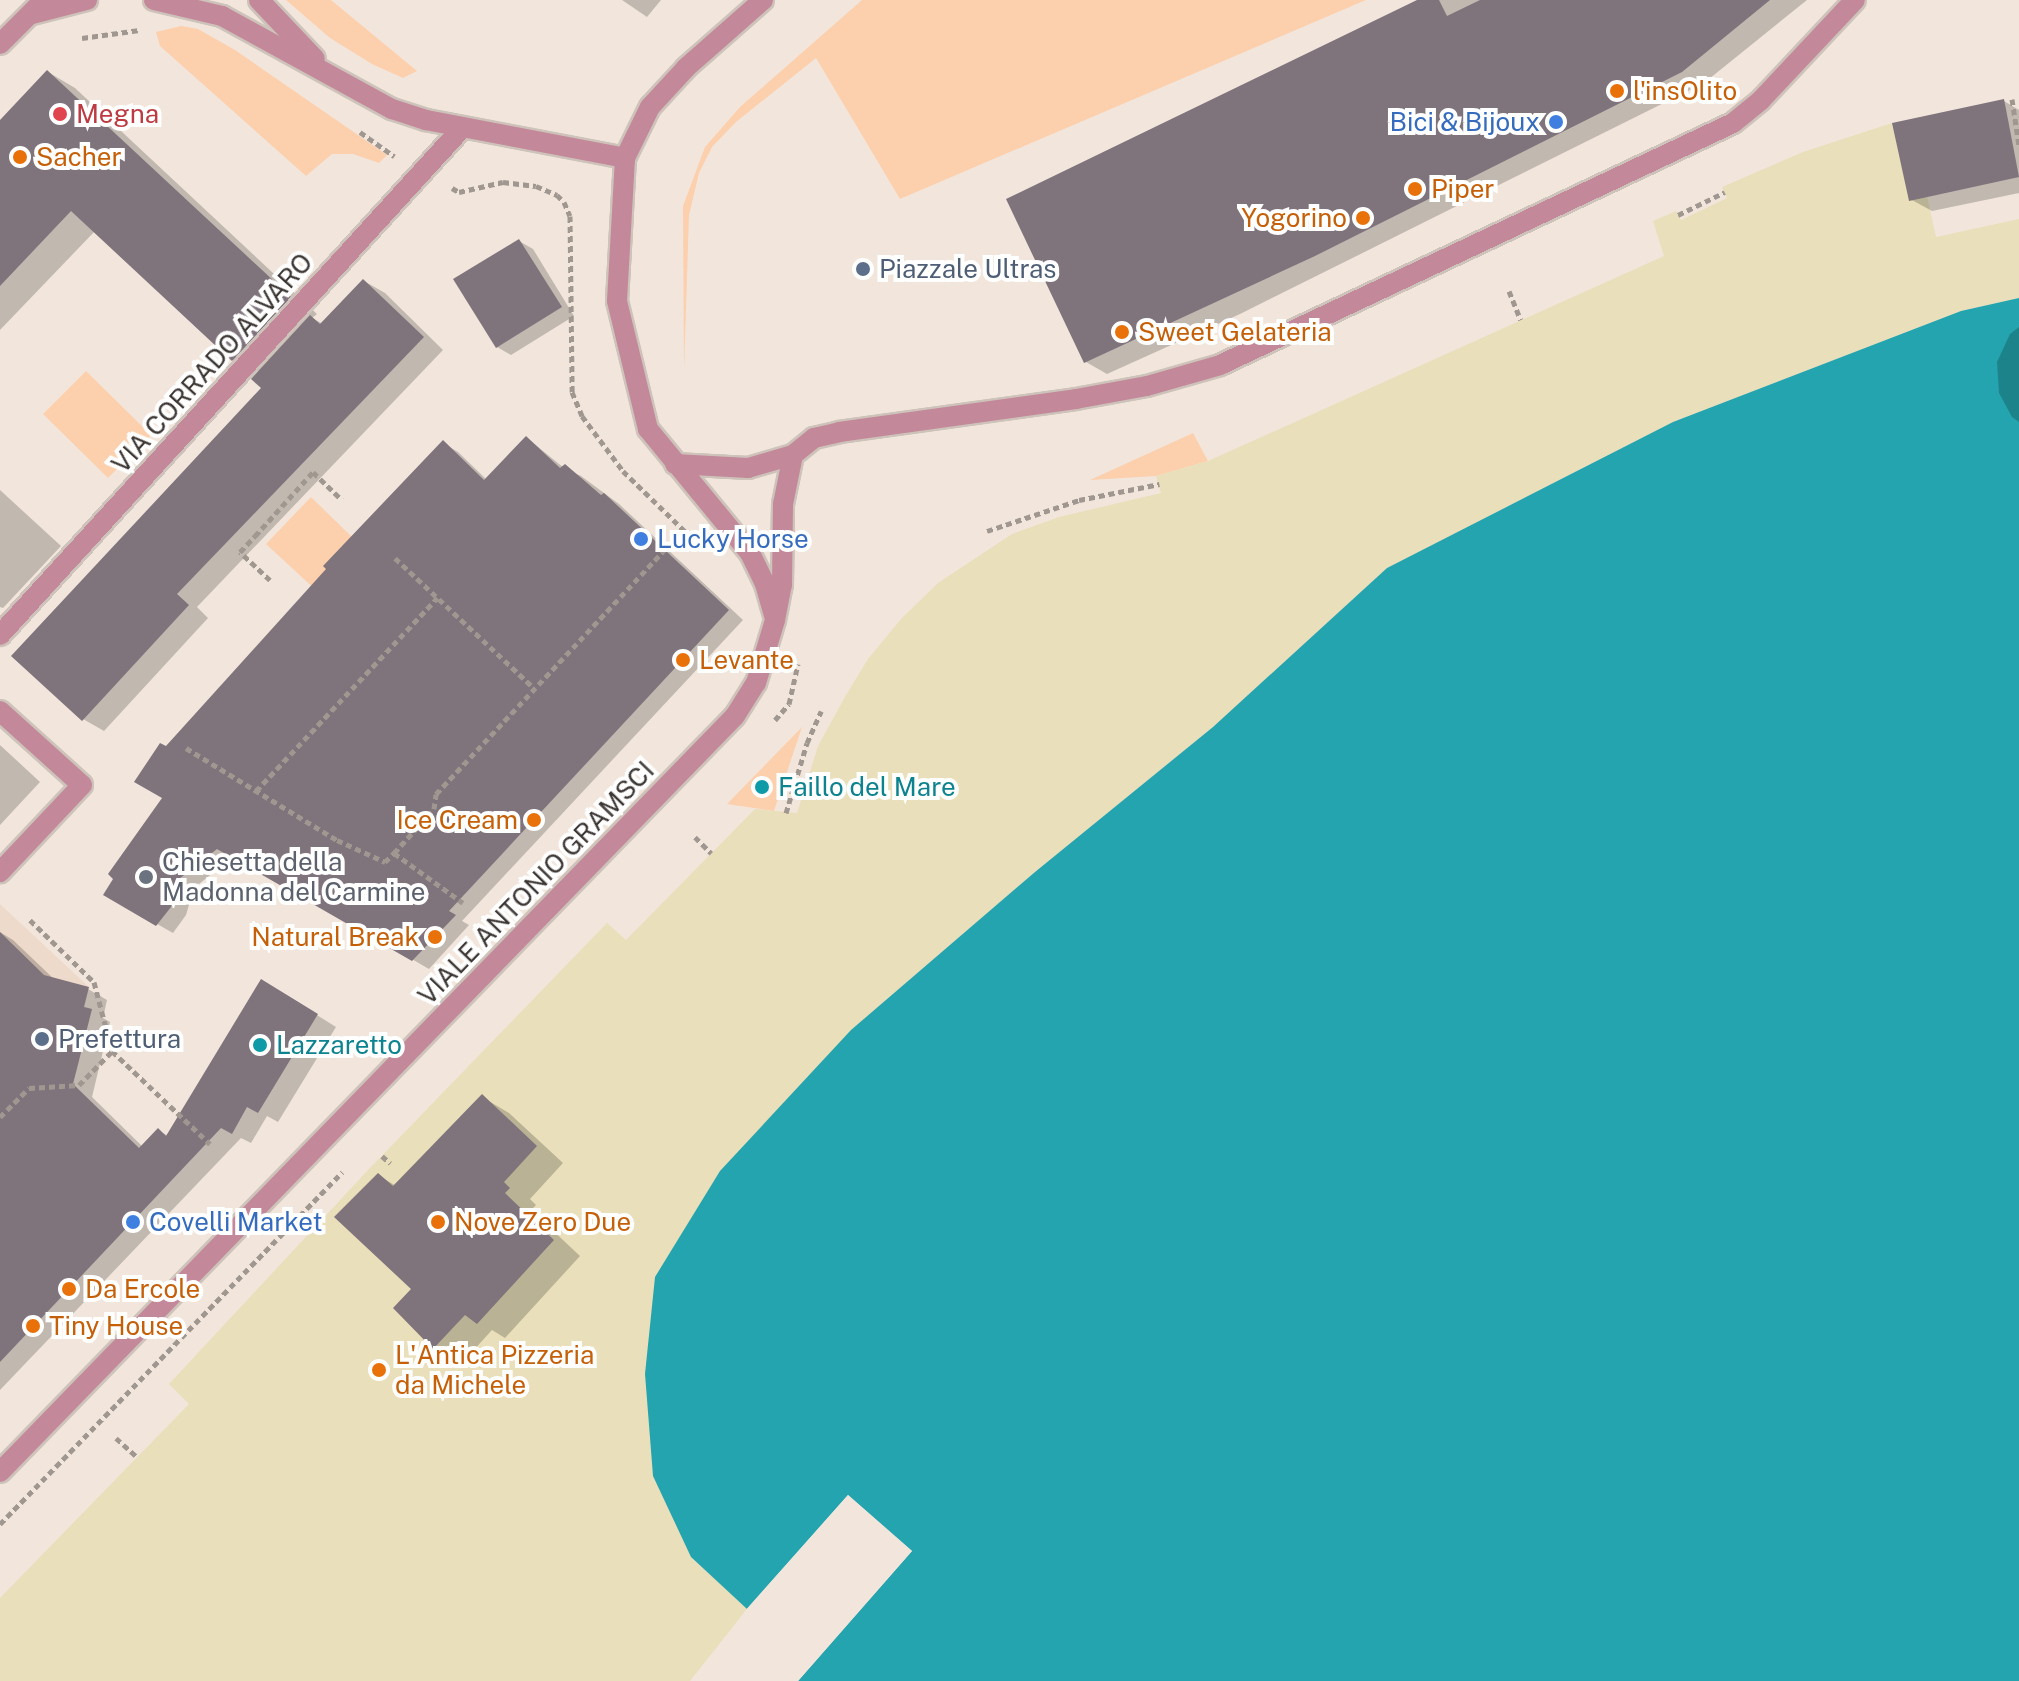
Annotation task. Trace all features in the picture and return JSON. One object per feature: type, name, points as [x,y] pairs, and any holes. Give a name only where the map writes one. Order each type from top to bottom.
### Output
[{"type":"street","points":[[0,44],[44,0]]},
{"type":"street","points":[[28,15],[87,0]]},
{"type":"street","points":[[154,0],[222,16],[392,109],[463,127],[625,158]]},
{"type":"street","points":[[259,0],[329,73]]},
{"type":"street","points":[[763,0],[686,68],[650,107],[625,158],[617,301],[648,429],[750,553],[765,584],[775,620]]},
{"type":"street","points":[[675,464],[748,468],[793,455],[814,438],[839,432],[1076,399],[1147,386],[1220,365],[1733,123],[1761,100],[1855,0]]},
{"type":"street","name":"VIA CORRADO ALVARO","points":[[0,635],[463,127]]},
{"type":"street","name":"VIALE ANTONIO GRAMSCI","points":[[0,1472],[735,716],[756,683],[775,620],[782,585],[783,504],[793,455]]},
{"type":"street","points":[[0,711],[82,785],[0,872]]},
{"type":"path","points":[[28,15],[56,41],[142,30]]},
{"type":"path","points":[[2012,99],[2019,146]]},
{"type":"path","points":[[352,127],[459,192],[503,182],[536,186],[557,195],[564,202],[570,216],[572,392],[582,416],[623,471],[697,543]]},
{"type":"path","points":[[1678,215],[1725,192]]},
{"type":"path","points":[[1509,291],[1521,320]]},
{"type":"path","points":[[270,580],[240,552],[247,544],[313,472],[342,500]]},
{"type":"path","points":[[987,531],[1079,500],[1159,484]]},
{"type":"path","points":[[186,748],[337,840],[385,862],[434,809],[436,794],[664,550]]},
{"type":"path","points":[[395,558],[534,688]]},
{"type":"path","points":[[256,791],[437,598]]},
{"type":"path","points":[[770,725],[789,704],[799,654],[792,637],[775,620]]},
{"type":"path","points":[[786,813],[807,743],[821,711]]},
{"type":"path","points":[[695,837],[711,853]]},
{"type":"path","points":[[394,853],[463,903]]},
{"type":"path","points":[[30,920],[94,982],[112,1051],[210,1144]]},
{"type":"path","points":[[0,1117],[29,1088],[79,1085],[123,1040]]},
{"type":"path","points":[[382,1156],[390,1163]]},
{"type":"path","points":[[0,1524],[344,1170]]},
{"type":"path","points":[[116,1438],[137,1457]]},
{"type":"shaded area","points":[[286,0],[331,0],[417,71],[403,78],[372,64],[330,38]]},
{"type":"shaded area","points":[[862,0],[1366,0],[900,199],[816,58],[736,122],[712,147],[699,173],[689,215],[684,371],[683,206],[705,147],[740,107]]},
{"type":"shaded area","points":[[181,26],[198,29],[235,50],[387,155],[379,163],[353,154],[332,154],[306,176],[160,46],[156,32]]},
{"type":"shaded area","points":[[86,371],[151,435],[108,478],[43,414]]},
{"type":"shaded area","points":[[1193,433],[1208,461],[1156,476],[1090,480]]},
{"type":"shaded area","points":[[311,497],[351,536],[348,589],[333,606],[266,544]]},
{"type":"shaded area","points":[[802,727],[774,811],[727,804]]},
{"type":"shaded area","name":"Prefettura","points":[[0,904],[89,987],[84,1007],[92,1009],[76,1073],[35,1069],[0,1105]]},
{"type":"sand","points":[[1892,123],[1909,200],[1927,196],[1936,237],[2019,219],[2019,298],[1961,311],[1673,422],[1387,568],[1213,727],[1035,872],[851,1030],[691,1557],[747,1609],[690,1681],[0,1681],[0,1598],[189,1404],[169,1384],[369,1169],[607,923],[626,940],[755,809],[797,813],[818,746],[868,659],[901,619],[938,583],[1012,534],[1059,517],[1161,493],[1156,476],[1208,461],[1664,256],[1653,221],[1676,211],[1681,220],[1727,198],[1722,187],[1803,152]]},
{"type":"water","points":[[2019,298],[2019,1681],[798,1681],[912,1551],[848,1495],[747,1609],[691,1557],[653,1476],[645,1374],[655,1277],[720,1171],[851,1030],[1035,872],[1213,727],[1387,568],[1673,422],[1961,311]]},
{"type":"pier","points":[[848,1495],[912,1551],[798,1681],[794,1681],[907,1551],[848,1500],[750,1611],[744,1612]]},
{"type":"building","points":[[1417,0],[1439,0],[1447,16],[1480,0],[1770,0],[1682,72],[1315,256],[1084,363],[1006,199]]},
{"type":"building","points":[[47,70],[291,297],[232,361],[71,211],[0,286],[0,120]]},
{"type":"building","points":[[2004,99],[2019,177],[1909,201],[1892,123]]},
{"type":"building","points":[[519,239],[562,307],[496,348],[453,279]]},
{"type":"building","points":[[363,279],[424,337],[177,594],[189,605],[82,721],[11,656],[261,388],[251,379],[310,315],[320,324]]},
{"type":"building","points":[[526,436],[560,468],[565,464],[601,495],[604,493],[729,610],[449,911],[456,915],[412,961],[217,849],[179,879],[171,907],[156,926],[103,895],[113,879],[108,874],[162,798],[134,782],[160,743],[166,746],[326,569],[323,566],[443,440],[484,480]]},
{"type":"building","points":[[0,932],[44,975],[89,987],[84,1007],[92,1009],[73,1084],[139,1148],[158,1128],[166,1136],[261,979],[318,1014],[258,1113],[247,1107],[232,1134],[221,1128],[0,1362]]},
{"type":"building","name":"Nove Zero Due","points":[[482,1094],[537,1146],[504,1182],[510,1188],[505,1193],[554,1240],[477,1324],[465,1315],[433,1349],[393,1308],[411,1289],[334,1217],[378,1173],[393,1186]]},
{"type":"place","name":"l'insOlito","points":[[1617,91]]},
{"type":"place","name":"Megna","points":[[60,114]]},
{"type":"place","name":"Bici & Bijoux","points":[[1556,122]]},
{"type":"place","name":"Sacher","points":[[20,157]]},
{"type":"place","name":"Piper","points":[[1415,189]]},
{"type":"place","name":"Yogorino","points":[[1363,218]]},
{"type":"place","name":"Piazzale Ultras","points":[[863,269]]},
{"type":"place","name":"Sweet Gelateria","points":[[1122,332]]},
{"type":"place","name":"Lucky Horse","points":[[641,539]]},
{"type":"place","name":"Levante","points":[[683,660]]},
{"type":"place","name":"Faillo del Mare","points":[[762,787]]},
{"type":"place","name":"Ice Cream","points":[[534,820]]},
{"type":"place","name":"Chiesetta della Madonna del Carmine","points":[[146,877]]},
{"type":"place","name":"Natural Break","points":[[435,937]]},
{"type":"place","name":"Prefettura","points":[[42,1039]]},
{"type":"place","name":"Lazzaretto","points":[[260,1045]]},
{"type":"place","name":"Covelli Market","points":[[133,1222]]},
{"type":"place","name":"Nove Zero Due","points":[[438,1222]]},
{"type":"place","name":"Da Ercole","points":[[69,1289]]},
{"type":"place","name":"Tiny House","points":[[33,1326]]},
{"type":"place","name":"L'Antica Pizzeria da Michele","points":[[379,1370]]}]
